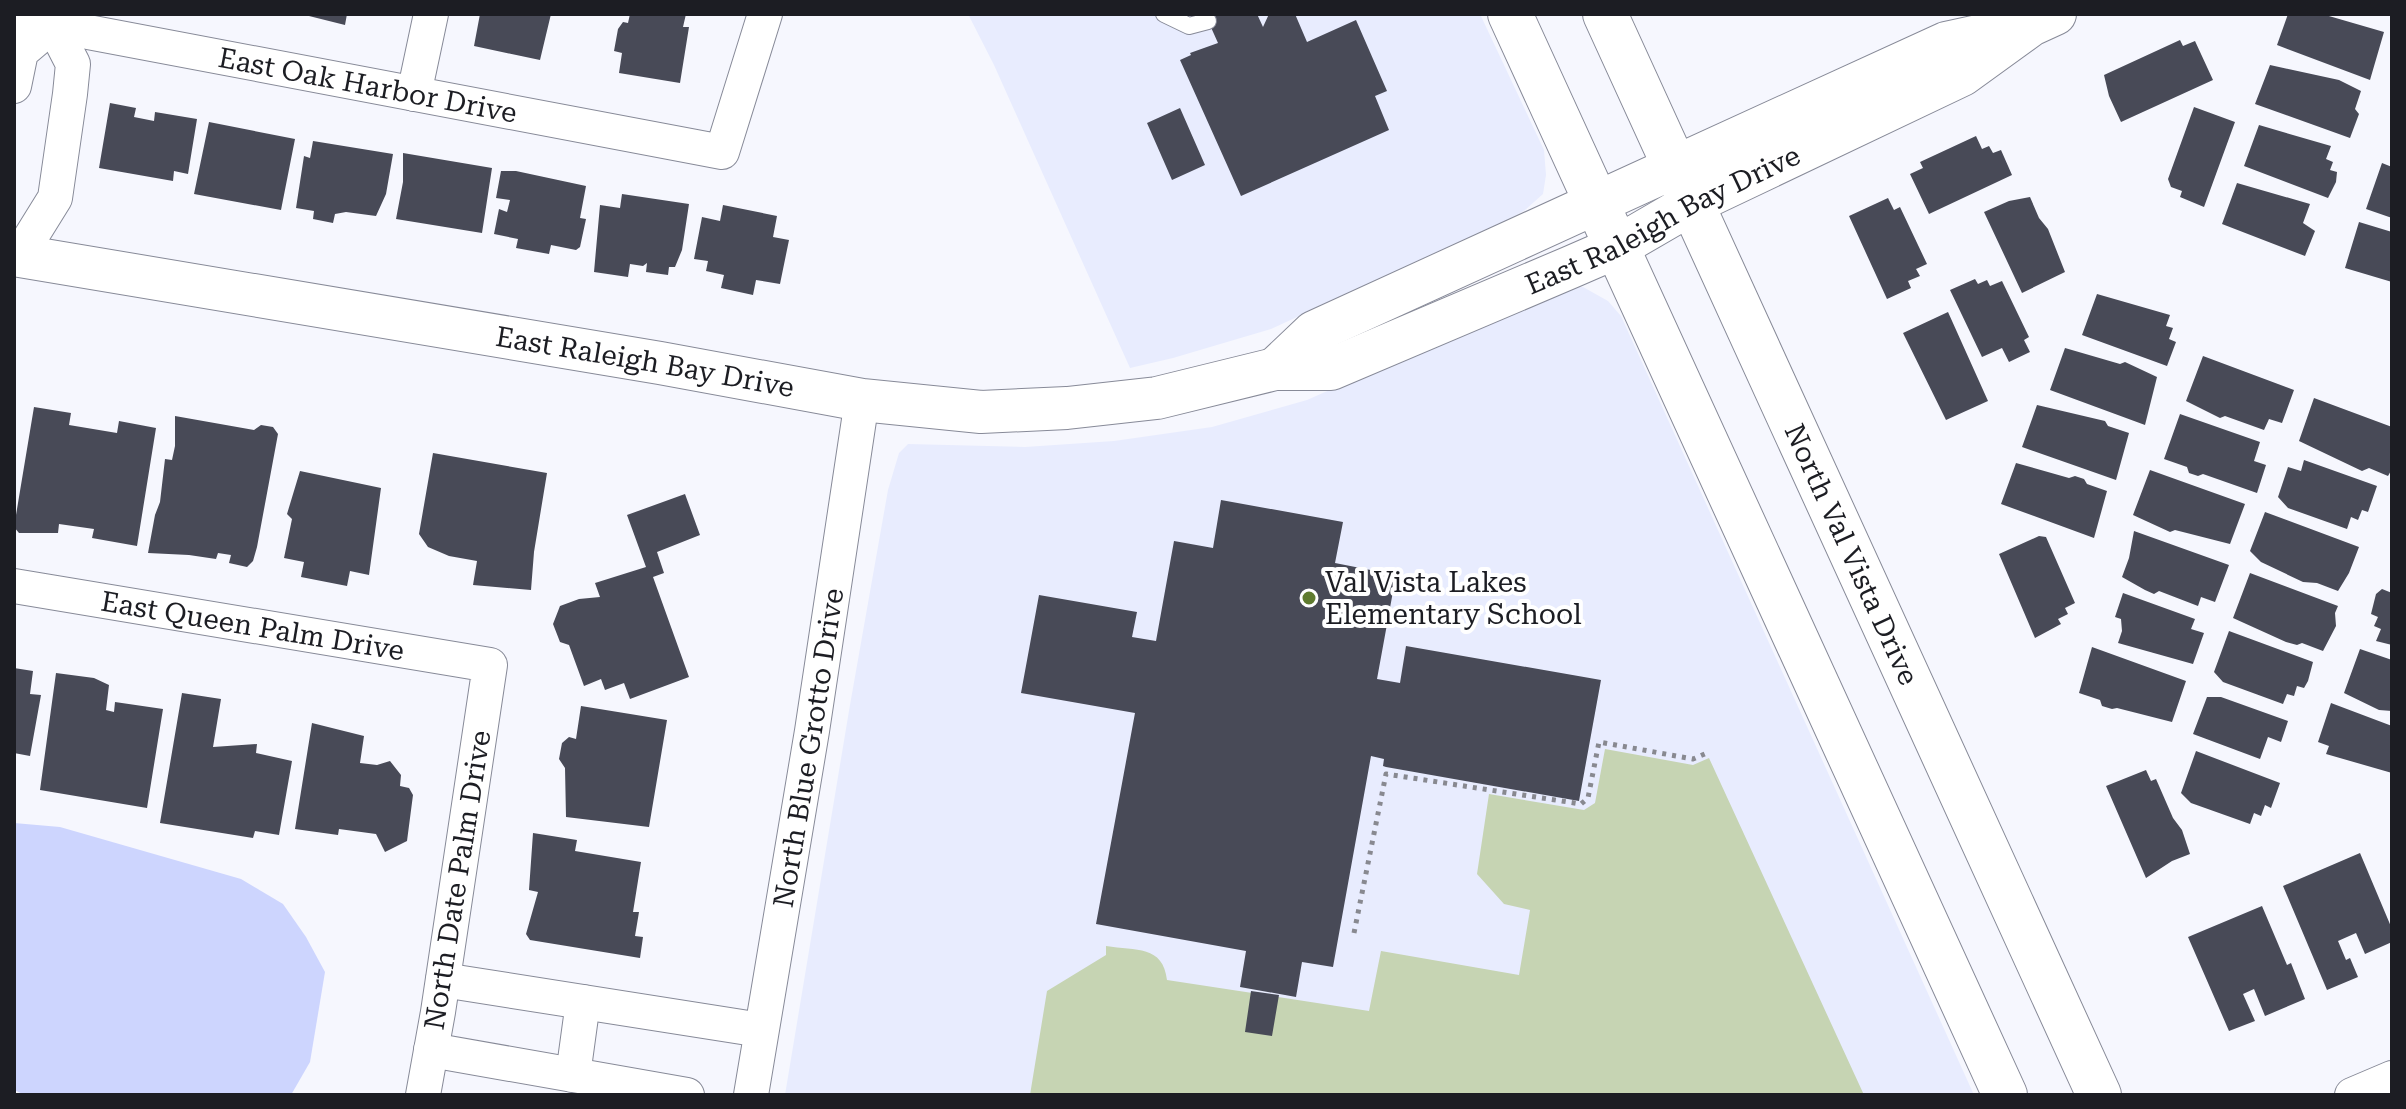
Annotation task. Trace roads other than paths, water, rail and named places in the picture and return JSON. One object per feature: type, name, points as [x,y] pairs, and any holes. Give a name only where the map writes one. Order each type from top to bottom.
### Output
[{"type":"main road","points":[[1510,14],[2005,1095]]},
{"type":"main road","name":"North Val Vista Drive","points":[[1605,14],[2099,1095]]},
{"type":"street","points":[[414,94],[431,14]]},
{"type":"street","name":"East Oak Harbor Drive","points":[[14,18],[54,20],[414,94],[722,152],[765,14]]},
{"type":"street","name":"East Raleigh Bay Drive","points":[[1275,369],[1314,332],[1597,203],[1683,185],[1962,75],[2037,18]]},
{"type":"street","points":[[14,86],[21,52],[54,20],[73,64],[55,198],[16,251]]},
{"type":"street","name":"East Raleigh Bay Drive","points":[[16,251],[862,400],[981,412],[1067,408],[1157,398],[1275,369],[1331,369],[1617,247],[1683,185]]},
{"type":"street","name":"North Blue Grotto Drive","points":[[751,1095],[812,731],[862,400]]},
{"type":"street","name":"East Queen Palm Drive","points":[[14,586],[490,665]]},
{"type":"street","name":"North Date Palm Drive","points":[[423,1095],[490,665]]},
{"type":"street","points":[[443,980],[761,1030]]},
{"type":"street","points":[[573,1075],[583,1002]]},
{"type":"street","points":[[431,1050],[687,1095]]},
{"type":"street","points":[[2352,1095],[2392,1078]]},
{"type":"lane","points":[[1164,14],[1189,26],[1208,21]]},
{"type":"water","points":[[14,823],[60,827],[241,879],[283,904],[325,972],[310,1062],[291,1095],[25,1095],[14,1090]]},
{"type":"place","name":"Val Vista Lakes Elementary School","points":[[1309,598]]}]
